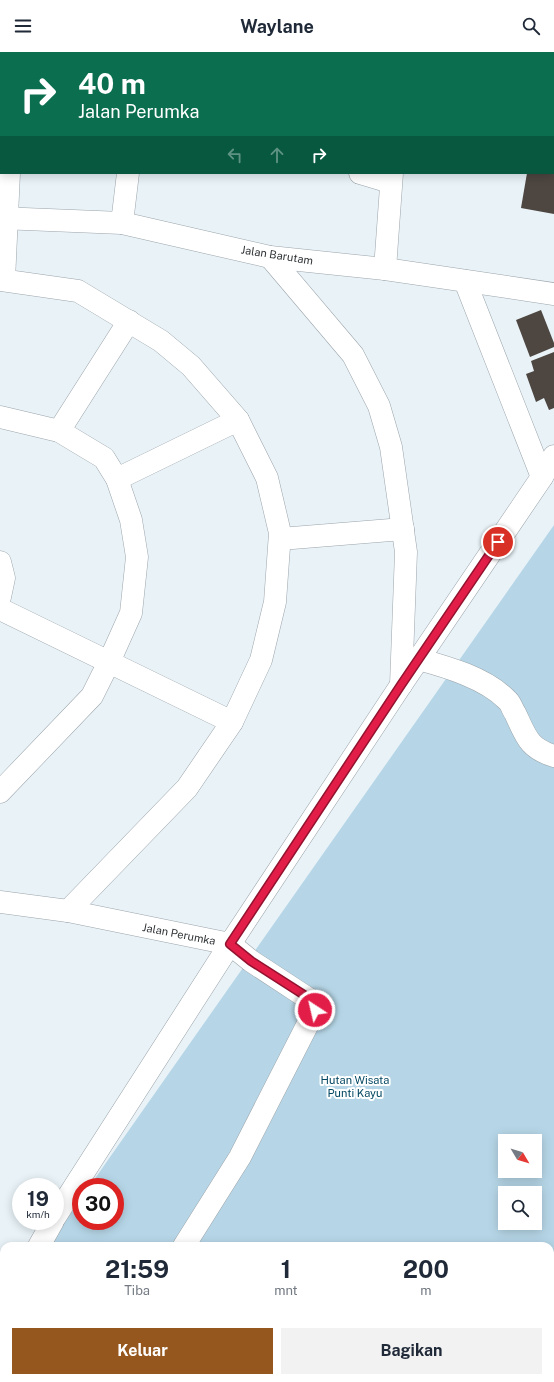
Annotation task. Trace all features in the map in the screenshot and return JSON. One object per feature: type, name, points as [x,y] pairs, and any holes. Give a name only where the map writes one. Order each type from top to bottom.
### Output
[{"type":"street","points":[[10,174],[4,218],[2,280],[78,291],[160,341],[191,366],[238,420],[267,478],[280,533],[275,602],[261,660],[232,722],[186,788],[68,912]]},
{"type":"street","points":[[122,223],[128,174]]},
{"type":"street","points":[[366,174],[391,178],[385,269]]},
{"type":"street","name":"Jalan Barutam","points":[[4,218],[122,223],[270,257],[385,269],[554,294]]},
{"type":"street","points":[[270,257],[353,355],[379,406],[391,447],[406,552],[401,685]]},
{"type":"street","points":[[465,281],[542,477]]},
{"type":"street","points":[[59,431],[129,321]]},
{"type":"street","points":[[0,417],[59,431],[104,458],[117,479],[131,520],[136,557],[131,613],[92,696],[0,792]]},
{"type":"street","points":[[117,479],[238,420]]},
{"type":"street","name":"Jalan Perumka","points":[[0,902],[68,912],[230,944],[418,659],[542,477],[554,456]]},
{"type":"street","points":[[280,540],[403,529]]},
{"type":"street","points":[[0,562],[4,578],[0,597]]},
{"type":"street","points":[[0,609],[232,722]]},
{"type":"street","points":[[418,659],[440,665],[490,686],[509,702],[527,738],[534,747],[540,752],[554,756]]},
{"type":"street","points":[[64,1203],[230,944],[251,961],[312,1000],[315,1010],[240,1157],[187,1242]]},
{"type":"street","points":[[41,1242],[48,1230]]},
{"type":"green space","name":"Hutan Wisata Punti Kayu","points":[[554,525],[554,1242],[51,1242],[59,1230],[64,1230],[64,1223],[72,1212],[72,1230],[124,1230],[124,1178],[95,1178]]},
{"type":"building","points":[[527,174],[554,174],[554,214],[521,208]]},
{"type":"building","points":[[541,310],[554,343],[554,347],[530,357],[516,320]]},
{"type":"building","points":[[554,352],[554,408],[549,410],[544,398],[536,402],[526,374],[534,371],[531,361]]},
{"type":"route","points":[[315,1010],[312,1000],[251,961],[230,944],[401,685],[498,542]]}]
